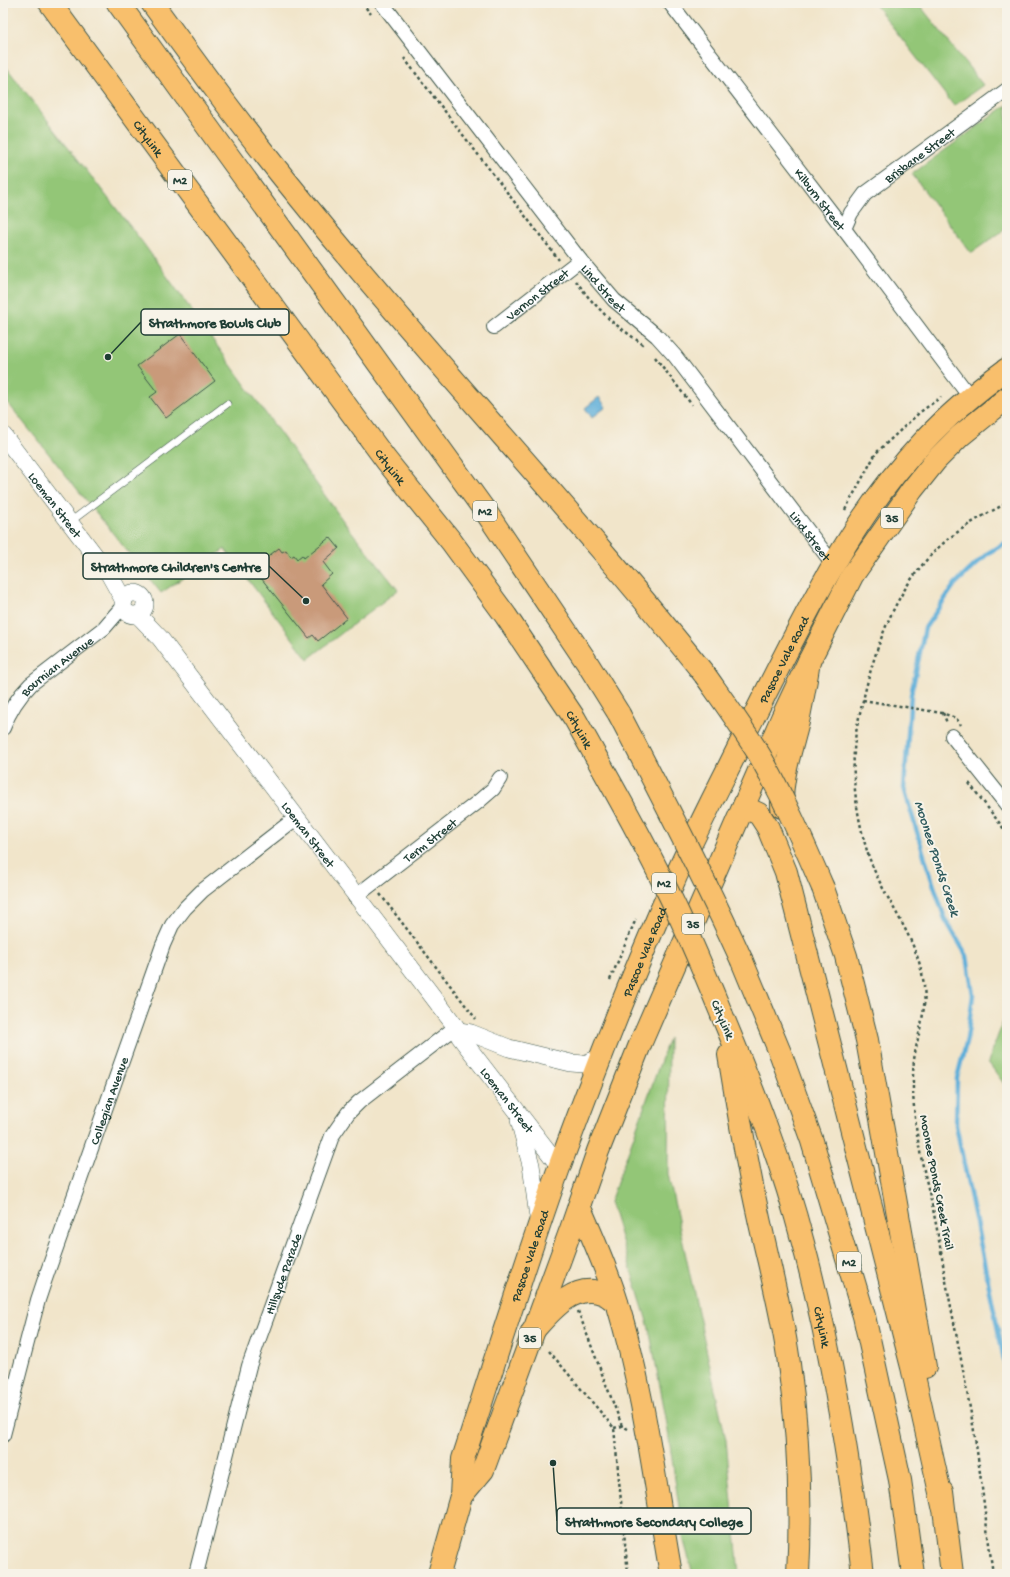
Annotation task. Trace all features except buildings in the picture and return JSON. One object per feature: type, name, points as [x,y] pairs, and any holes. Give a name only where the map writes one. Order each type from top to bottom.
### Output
[{"type":"main road","name":"CityLink","points":[[50,3],[386,460],[451,541],[506,616],[575,720],[631,818],[696,951],[750,1082],[777,1159],[803,1242],[823,1327],[841,1422],[863,1574]]},
{"type":"main road","name":"M2","points":[[118,3],[488,515],[586,661],[619,714],[668,806],[705,880],[742,961],[781,1055],[812,1141],[862,1309],[900,1480],[913,1574]]},
{"type":"main road","points":[[152,3],[299,198],[636,592],[705,675],[735,716],[760,757],[801,836],[823,888],[838,930],[867,1040],[906,1253],[928,1385],[952,1574]]},
{"type":"main road","name":"Pascoe Vale Road","points":[[439,1574],[461,1496],[463,1459],[539,1228],[601,1057],[673,881],[780,665],[833,564],[866,513],[895,474],[922,442],[970,397],[1007,369]]},
{"type":"main road","name":"Pascoe Vale Road","points":[[461,1496],[483,1470],[598,1151],[641,1042],[782,718],[809,661],[852,576],[912,490],[936,460],[960,436],[1007,398]]},
{"type":"main road","points":[[786,872],[782,789],[787,758],[799,715],[809,661]]},
{"type":"main road","points":[[708,809],[744,807],[758,814],[768,828],[786,872],[912,1366],[943,1506]]},
{"type":"main road","points":[[722,1015],[748,1167],[779,1304],[788,1355],[798,1455],[800,1509],[798,1574]]},
{"type":"main road","points":[[560,1167],[579,1206],[604,1265],[617,1303],[639,1393],[671,1574]]},
{"type":"main road","points":[[532,1332],[566,1299],[581,1290],[596,1291],[606,1294],[617,1303]]},
{"type":"street","name":"Lind Street","points":[[382,3],[580,260],[614,300],[657,336],[675,356],[833,564]]},
{"type":"street","name":"Kilburn Street","points":[[670,3],[970,397]]},
{"type":"street","name":"Brisbane Street","points":[[844,230],[851,213],[865,194],[1007,90]]},
{"type":"street","name":"Vernon Street","points":[[494,327],[580,260]]},
{"type":"street","name":"Loeman Street","points":[[3,435],[132,606],[160,638],[355,897],[457,1029],[460,1037],[560,1167]]},
{"type":"street","name":"Bournian Avenue","points":[[3,728],[13,707],[31,684],[132,606]]},
{"type":"street","points":[[952,736],[1007,805]]},
{"type":"street","name":"Term Street","points":[[355,897],[478,802],[493,789],[500,778]]},
{"type":"street","name":"Collegian Avenue","points":[[3,1435],[34,1313],[45,1279],[163,945],[172,925],[185,908],[202,891],[296,818]]},
{"type":"street","points":[[457,1029],[509,1048],[570,1064],[584,1064],[601,1057]]},
{"type":"street","name":"Hillsyde Parade","points":[[196,1574],[249,1366],[332,1136],[348,1113],[359,1102],[457,1029]]},
{"type":"street","points":[[518,1113],[531,1165],[539,1228]]},
{"type":"lane","points":[[70,522],[227,404]]},
{"type":"path","points":[[841,516],[876,453],[919,413],[943,395]]},
{"type":"path","name":"Moonee Ponds Creek Trail","points":[[993,1574],[973,1427],[934,1213],[918,1143],[914,1116],[914,1060],[924,1010],[925,989],[922,970],[915,949],[904,925],[876,876],[867,851],[855,782],[854,752],[857,728],[875,652],[884,628],[897,601],[933,552],[967,525],[1007,503]]},
{"type":"path","points":[[863,700],[942,713]]},
{"type":"path","points":[[968,781],[1007,833]]},
{"type":"path","points":[[372,884],[477,1020]]},
{"type":"path","points":[[607,987],[638,915]]},
{"type":"path","points":[[574,1294],[576,1304],[622,1426]]},
{"type":"path","points":[[548,1351],[614,1428],[628,1574]]},
{"type":"green space","points":[[874,3],[918,3],[983,85],[954,106]]},
{"type":"green space","points":[[3,63],[143,243],[344,522],[398,590],[308,659],[225,549],[161,593],[3,397]]},
{"type":"green space","points":[[1007,105],[1007,228],[971,253],[912,174]]},
{"type":"green space","points":[[1006,1014],[1007,1015],[1007,1088],[988,1062]]},
{"type":"green space","points":[[669,1038],[668,1174],[726,1440],[739,1574],[693,1574],[684,1541],[666,1418],[649,1328],[610,1202]]},
{"type":"water","points":[[599,397],[606,407],[592,418],[585,408]]},
{"type":"waterway","name":"Moonee Ponds Creek","points":[[1007,542],[988,553],[955,584],[925,628],[911,695],[904,788],[945,919],[967,956],[973,995],[967,1039],[957,1078],[956,1125],[1007,1374]]},
{"type":"place","name":"Strathmore Bowls Club","points":[[108,357]]},
{"type":"place","name":"Strathmore Children's Centre","points":[[306,601]]},
{"type":"place","name":"Strathmore Secondary College","points":[[553,1463]]}]
